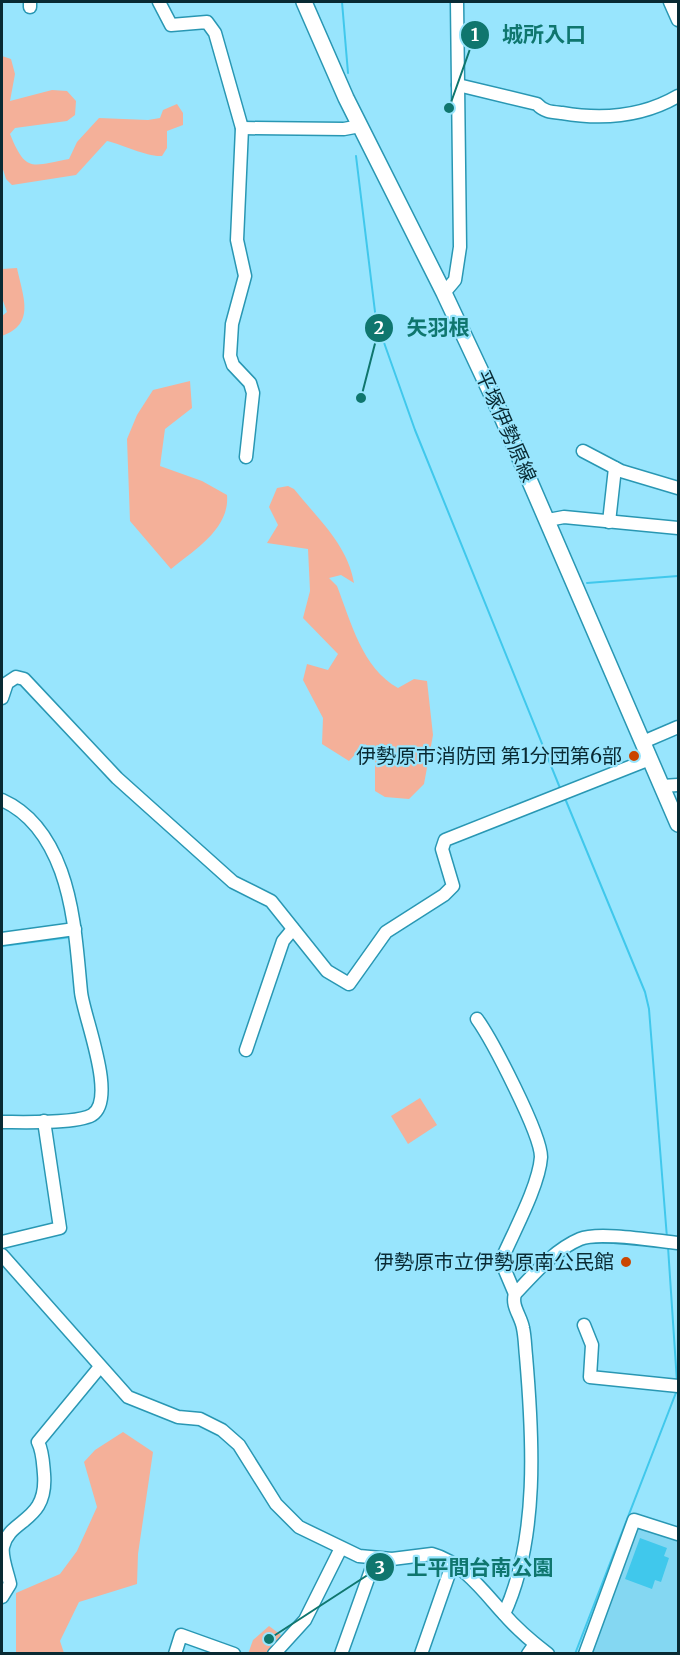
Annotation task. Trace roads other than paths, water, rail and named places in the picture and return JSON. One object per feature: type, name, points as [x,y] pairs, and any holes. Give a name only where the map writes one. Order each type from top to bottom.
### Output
[{"type":"main road","name":"平塚伊勢原線","points":[[304,2],[360,126],[444,292],[549,520],[678,825]]},
{"type":"street","points":[[159,2],[171,25],[207,22],[215,33],[242,128],[237,240],[245,276],[232,324],[230,356],[233,365],[250,383],[253,393],[246,457]]},
{"type":"street","points":[[444,292],[455,280],[459,265],[457,2]]},
{"type":"street","points":[[670,2],[678,20]]},
{"type":"street","points":[[458,85],[537,104],[542,110],[587,118],[619,117],[653,108],[678,96]]},
{"type":"street","points":[[242,128],[344,129],[360,126]]},
{"type":"street","points":[[583,451],[615,468],[650,482],[678,488]]},
{"type":"street","points":[[609,522],[615,468]]},
{"type":"street","points":[[549,520],[564,517],[678,528]]},
{"type":"street","points":[[2,698],[7,684],[16,677],[24,679],[117,778],[233,882],[271,901],[327,971],[349,984],[386,932],[444,895],[453,886],[452,875],[442,849],[445,840],[650,759]]},
{"type":"street","points":[[643,741],[678,727]]},
{"type":"street","points":[[662,786],[678,785]]},
{"type":"street","points":[[2,800],[32,819],[61,871],[75,929],[84,1010],[97,1047],[100,1065],[100,1099],[98,1109],[92,1115],[68,1120],[2,1122]]},
{"type":"street","points":[[2,939],[75,929]]},
{"type":"street","points":[[246,1050],[284,941],[293,929]]},
{"type":"street","points":[[477,1019],[496,1049],[531,1124],[541,1156],[528,1202],[501,1261],[515,1294]]},
{"type":"street","points":[[2,1242],[60,1228],[45,1121]]},
{"type":"street","points":[[504,1614],[520,1568],[530,1496],[528,1386],[523,1327],[513,1301],[515,1294],[547,1261],[582,1238],[631,1238],[678,1243]]},
{"type":"street","points":[[2,1255],[99,1368],[128,1397],[178,1417],[200,1419],[222,1430],[239,1445],[276,1504],[299,1527],[341,1548],[375,1559],[432,1554],[453,1565],[484,1590],[532,1648],[548,1653]]},
{"type":"street","points":[[584,1325],[592,1345],[590,1377],[678,1386]]},
{"type":"street","points":[[2,1597],[10,1584],[2,1549],[7,1538],[40,1506],[45,1486],[38,1442],[99,1368]]},
{"type":"street","points":[[585,1653],[634,1520],[678,1534]]},
{"type":"street","points":[[274,1653],[309,1613],[341,1548]]},
{"type":"street","points":[[341,1653],[375,1559]]},
{"type":"street","points":[[421,1653],[453,1565]]},
{"type":"street","points":[[176,1653],[181,1635],[234,1653]]},
{"type":"waterway","points":[[342,2],[348,73]]},
{"type":"waterway","points":[[356,156],[376,320],[415,430],[560,788]]},
{"type":"waterway","points":[[587,583],[678,576]]},
{"type":"waterway","points":[[564,796],[645,992],[649,1009],[667,1238]]},
{"type":"waterway","points":[[2,946],[71,937]]},
{"type":"waterway","points":[[668,1247],[677,1382]]},
{"type":"waterway","points":[[575,1654],[677,1390]]},
{"type":"place","name":"城所入口","points":[[449,108]]},
{"type":"place","name":"矢羽根","points":[[361,398]]},
{"type":"place","name":"伊勢原市消防団 第1分団第6部","points":[[634,756]]},
{"type":"place","name":"伊勢原市立伊勢原南公民館","points":[[626,1262]]},
{"type":"place","name":"上平間台南公園","points":[[269,1639]]}]
